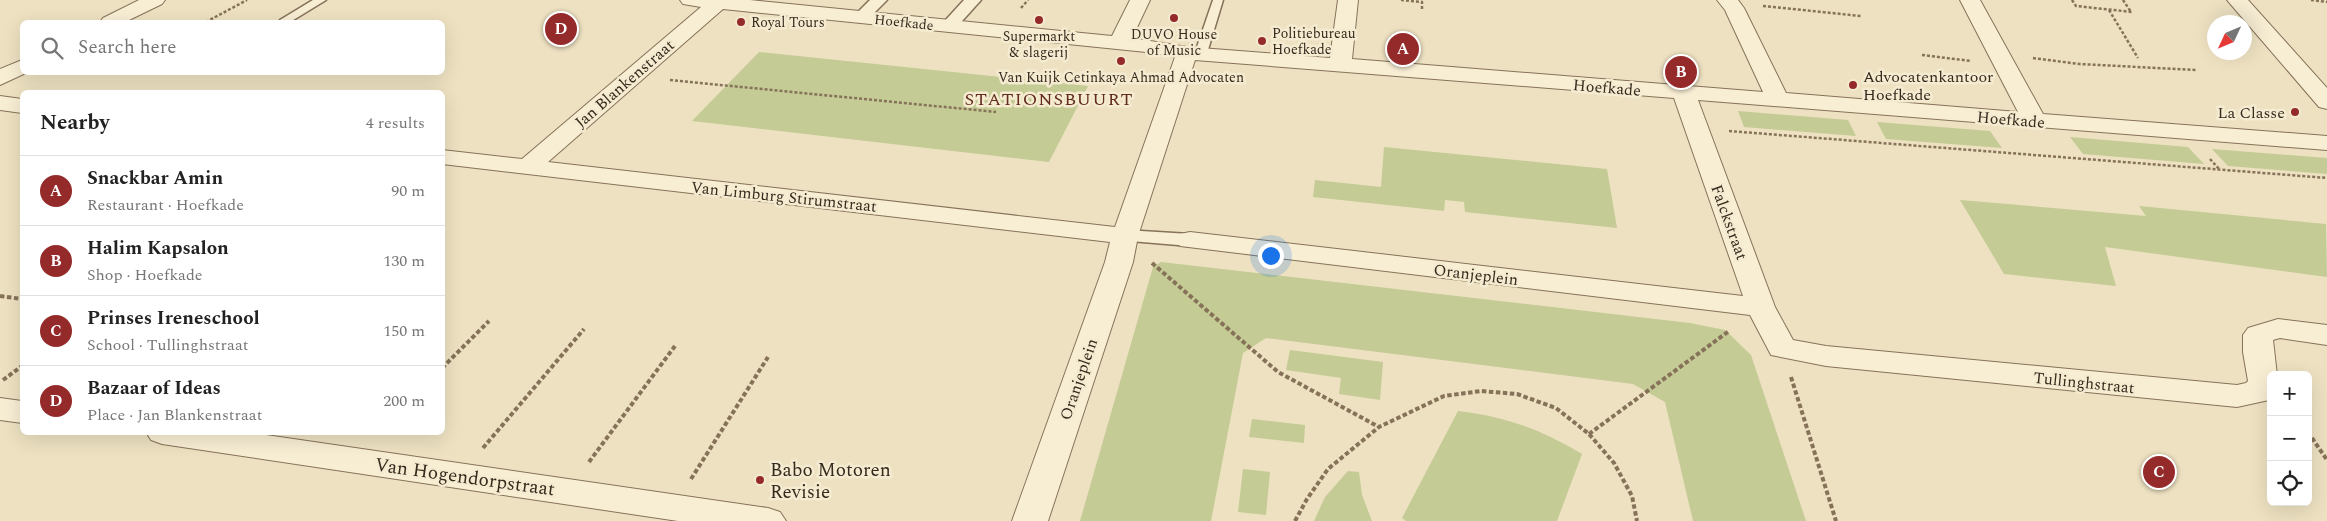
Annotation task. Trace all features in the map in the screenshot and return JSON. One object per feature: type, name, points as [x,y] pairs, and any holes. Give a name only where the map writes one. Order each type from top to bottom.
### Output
[{"type":"street","points":[[114,20],[155,0]]},
{"type":"street","name":"Hoefkade","points":[[690,0],[948,27],[1156,46],[1194,53],[2327,143]]},
{"type":"street","name":"Hoefkade","points":[[860,18],[879,0]]},
{"type":"street","name":"Hoefkade","points":[[948,27],[973,0]]},
{"type":"street","points":[[1119,43],[1140,0]]},
{"type":"street","points":[[1340,65],[1348,0]]},
{"type":"street","points":[[1970,0],[2035,121]]},
{"type":"street","points":[[2237,0],[2327,102]]},
{"type":"street","points":[[1729,1],[1778,100]]},
{"type":"street","name":"Jan Blankenstraat","points":[[527,167],[720,2]]},
{"type":"street","name":"Oranjeplein","points":[[1030,521],[1122,249],[1194,53]]},
{"type":"street","points":[[0,78],[20,68]]},
{"type":"street","name":"Falckstraat","points":[[1684,93],[1762,307],[1782,348]]},
{"type":"street","points":[[0,103],[20,106]]},
{"type":"street","name":"Van Limburg Stirumstraat","points":[[445,157],[1122,249]]},
{"type":"street","points":[[1122,249],[1190,240]]},
{"type":"street","name":"Oranjeplein","points":[[1190,240],[1762,307]]},
{"type":"street","name":"Tullinghstraat","points":[[1782,348],[1826,356],[2237,396],[2258,392],[2263,381],[2258,352],[2258,335],[2278,328],[2327,336]]},
{"type":"street","points":[[0,409],[20,412]]},
{"type":"street","name":"Van Hogendorpstraat","points":[[183,435],[768,521]]},
{"type":"lane","points":[[286,20],[322,0]]},
{"type":"lane","points":[[1194,53],[1218,0]]},
{"type":"path","points":[[210,20],[247,0]]},
{"type":"path","points":[[1021,9],[1028,0]]},
{"type":"path","points":[[1402,0],[1422,2],[1422,11]]},
{"type":"path","points":[[2072,0],[2076,6],[2132,12],[2123,0]]},
{"type":"path","points":[[2311,0],[2327,2]]},
{"type":"path","points":[[1729,1],[1861,16]]},
{"type":"path","points":[[2108,10],[2138,58]]},
{"type":"path","points":[[1922,55],[2197,70]]},
{"type":"path","points":[[632,76],[996,112]]},
{"type":"path","points":[[1696,128],[2327,178]]},
{"type":"path","points":[[1122,249],[1152,263],[1278,372],[1379,427]]},
{"type":"path","points":[[0,296],[20,299]]},
{"type":"path","points":[[1589,434],[1762,307]]},
{"type":"path","points":[[445,365],[489,321]]},
{"type":"path","points":[[460,475],[584,330]]},
{"type":"path","points":[[568,491],[675,346]]},
{"type":"path","points":[[1782,348],[1836,521]]},
{"type":"path","points":[[672,506],[768,356]]},
{"type":"path","points":[[0,382],[20,367]]},
{"type":"path","points":[[1295,521],[1306,499],[1328,469],[1379,427],[1444,396],[1481,391],[1517,394],[1556,408],[1589,434],[1614,462],[1632,496],[1637,521]]},
{"type":"path","points":[[2312,438],[2327,460]]},
{"type":"green space","points":[[759,52],[1088,86],[1049,162],[692,121]]},
{"type":"green space","points":[[1738,111],[1848,120],[1856,136],[1744,127]]},
{"type":"green space","points":[[1877,122],[1990,131],[2002,148],[1886,139]]},
{"type":"green space","points":[[2070,137],[2188,147],[2204,164],[2083,154]]},
{"type":"green space","points":[[1384,147],[1607,169],[1617,228],[1465,212],[1464,202],[1445,200],[1444,211],[1313,197],[1315,180],[1381,187]]},
{"type":"green space","points":[[2212,149],[2327,158],[2327,174],[2228,166]]},
{"type":"green space","points":[[1960,200],[2146,216],[2139,206],[2326,224],[2327,277],[2105,247],[2116,286],[2004,274]]},
{"type":"green space","points":[[1161,262],[1690,323],[1725,330],[1751,355],[1806,521],[1693,521],[1665,402],[1633,384],[1266,338],[1243,353],[1211,521],[1080,521],[1153,267]]},
{"type":"green space","points":[[1290,350],[1383,362],[1380,400],[1339,394],[1341,378],[1286,370]]},
{"type":"green space","points":[[1458,411],[1523,425],[1582,454],[1557,521],[1406,521],[1402,518]]},
{"type":"green space","points":[[1252,419],[1305,425],[1304,443],[1249,437]]},
{"type":"green space","points":[[1243,469],[1270,472],[1266,515],[1238,512]]},
{"type":"green space","points":[[1348,471],[1359,472],[1362,495],[1372,521],[1314,521],[1325,497]]},
{"type":"place","name":"DUVO House of Music","points":[[1174,18]]},
{"type":"place","name":"Supermarkt & slagerij","points":[[1039,20]]},
{"type":"place","name":"Royal Tours","points":[[741,22]]},
{"type":"place","name":"Bazaar of Ideas","points":[[561,29]]},
{"type":"place","name":"Politiebureau Hoefkade","points":[[1262,41]]},
{"type":"place","name":"Snackbar Amin","points":[[1403,49]]},
{"type":"place","name":"Van Kuijk Cetinkaya Ahmad Advocaten","points":[[1121,61]]},
{"type":"place","name":"Halim Kapsalon","points":[[1681,72]]},
{"type":"place","name":"Advocatenkantoor Hoefkade","points":[[1853,85]]},
{"type":"place","name":"La Classe","points":[[2295,112]]},
{"type":"place","name":"Prinses Ireneschool","points":[[2159,472]]},
{"type":"place","name":"Babo Motoren Revisie","points":[[760,480]]},
{"type":"district","name":"STATIONSBUURT","points":[[1049,99]]}]
